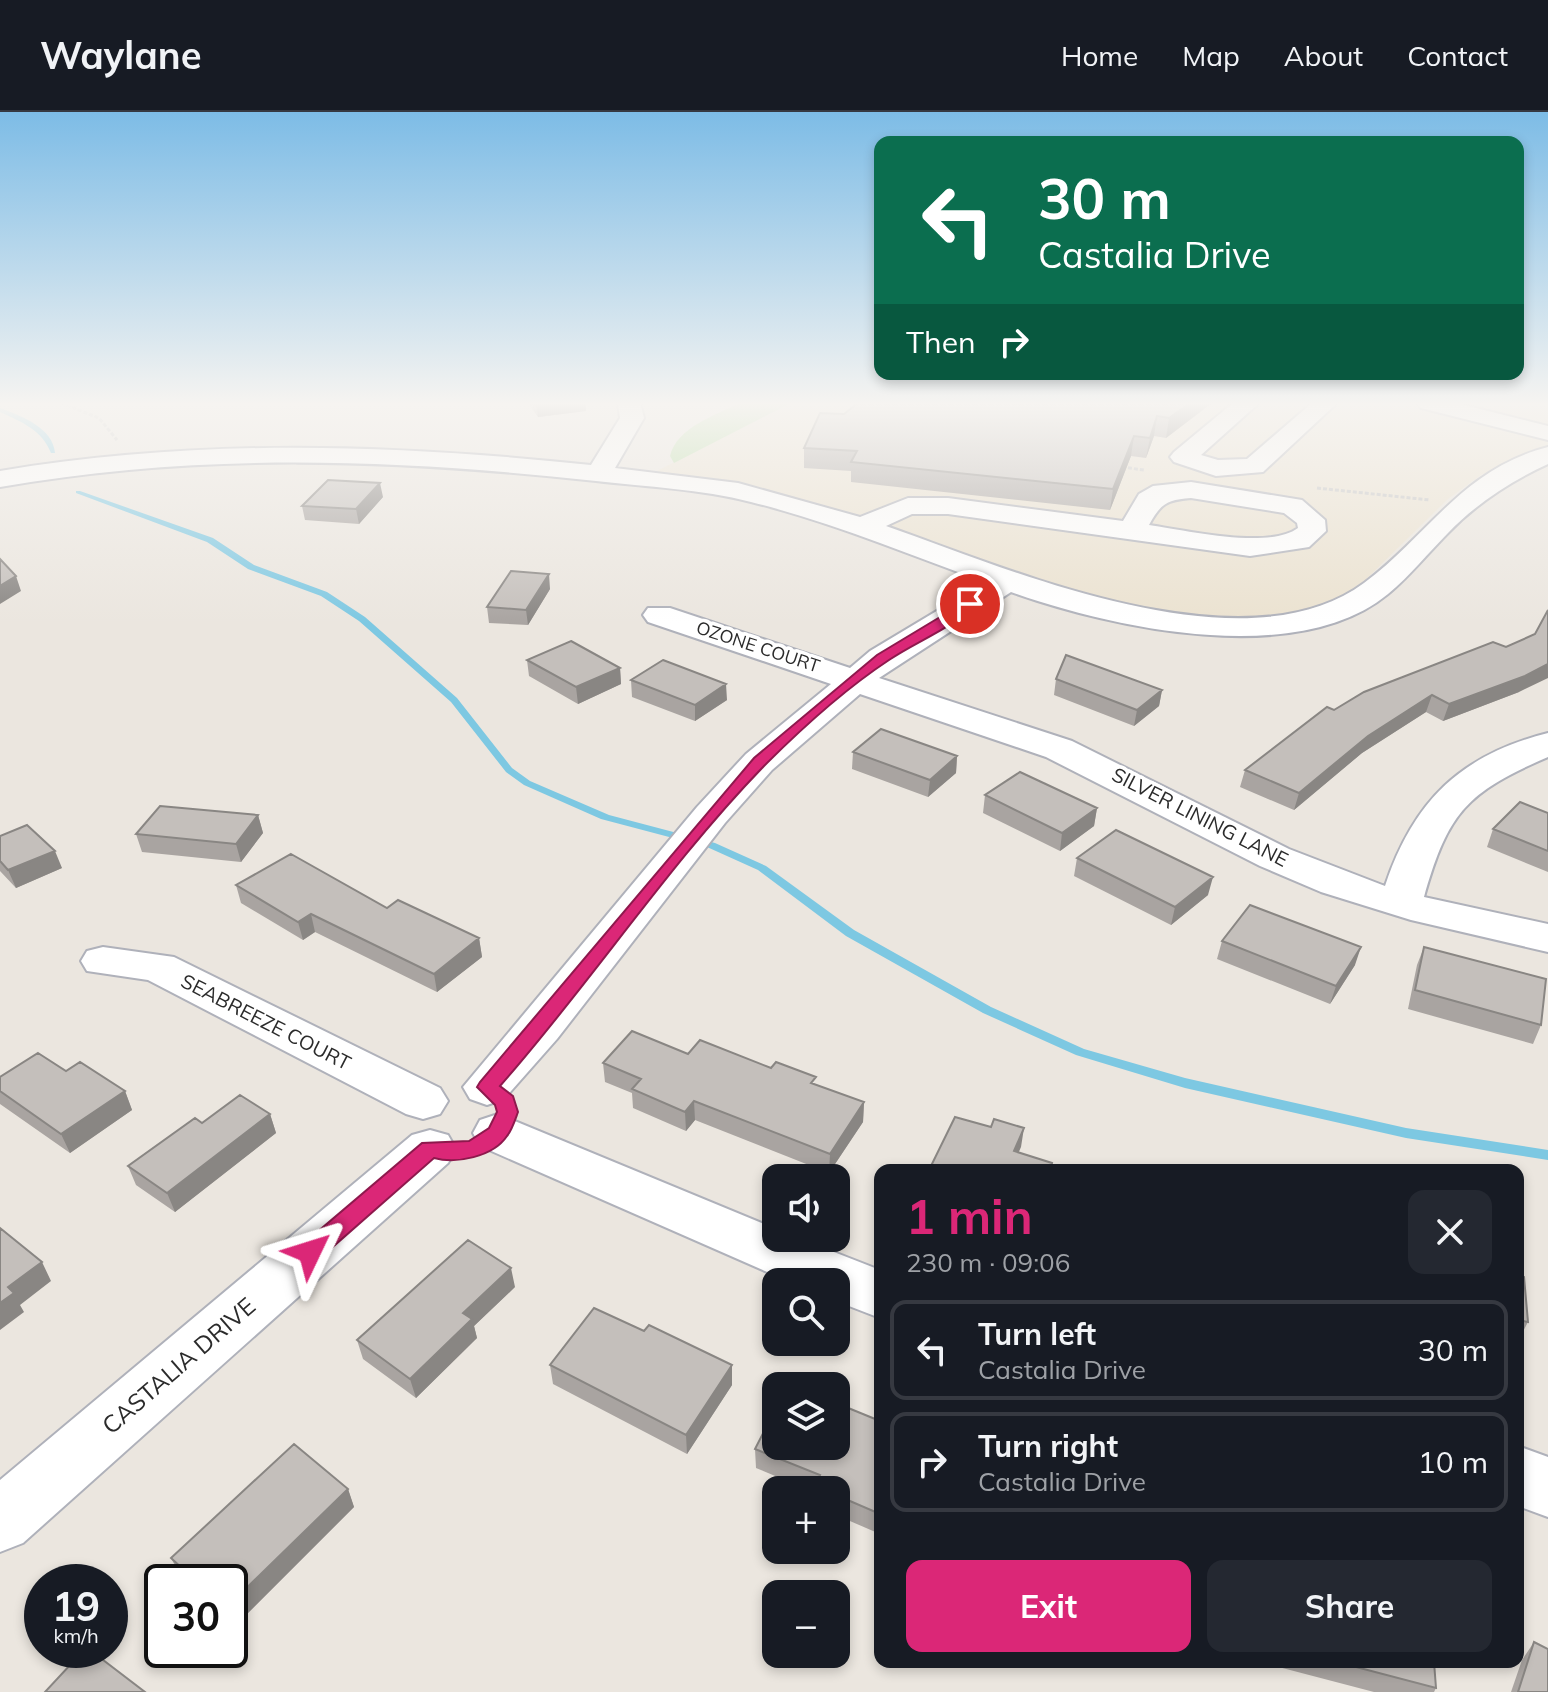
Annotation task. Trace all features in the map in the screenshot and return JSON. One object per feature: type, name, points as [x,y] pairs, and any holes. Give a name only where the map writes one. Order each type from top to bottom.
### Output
[{"type":"street","points":[[0,490],[82,477]]},
{"type":"street","points":[[619,477],[749,494],[1103,609],[1188,624],[1252,626],[1330,615],[1374,593],[1456,510],[1479,492],[1507,477]]},
{"type":"street","points":[[860,528],[895,510],[923,505],[1133,529],[1250,547],[1278,546],[1299,541],[1312,531],[1311,520],[1292,506],[1175,490],[1149,500],[1133,529]]},
{"type":"street","points":[[427,1125],[444,1152],[474,1149],[493,1110],[568,994],[711,815],[759,762],[882,658],[1011,579]]},
{"type":"street","name":"OZONE COURT","points":[[659,615],[857,679]]},
{"type":"street","name":"SILVER LINING LANE","points":[[857,679],[1059,749],[1122,777],[1303,871],[1401,903],[1548,938]]},
{"type":"street","points":[[1401,903],[1417,847],[1432,816],[1451,793],[1477,775],[1548,744]]},
{"type":"street","name":"SEABREEZE COURT","points":[[103,961],[158,967],[427,1125]]},
{"type":"street","points":[[493,1110],[729,1234],[874,1292]]},
{"type":"street","name":"CASTALIA DRIVE","points":[[0,1521],[427,1125]]},
{"type":"street","points":[[1524,1478],[1548,1487]]},
{"type":"shaded area","points":[[679,477],[1479,477],[1448,499],[1355,590],[1332,604],[1294,614],[1242,619],[1170,616],[1084,594],[791,499]]},
{"type":"building","points":[[994,477],[1118,477],[1113,489]]},
{"type":"building","points":[[328,480],[380,483],[356,509],[302,506]]},
{"type":"building","points":[[0,559],[16,576],[0,586]]},
{"type":"building","points":[[511,571],[549,574],[526,610],[487,607]]},
{"type":"building","points":[[1548,610],[1548,664],[1525,676],[1449,704],[1432,695],[1368,736],[1299,793],[1245,770],[1327,707],[1334,710],[1364,692],[1493,642],[1506,647],[1535,634]]},
{"type":"building","points":[[571,641],[620,668],[576,687],[527,660]]},
{"type":"building","points":[[1066,655],[1162,690],[1137,710],[1056,679]]},
{"type":"building","points":[[663,660],[726,684],[695,705],[631,680]]},
{"type":"building","points":[[881,729],[957,756],[930,780],[853,752]]},
{"type":"building","points":[[1020,772],[1097,808],[1062,833],[985,795]]},
{"type":"building","points":[[1520,802],[1548,813],[1548,851],[1493,829]]},
{"type":"building","points":[[160,806],[258,815],[236,844],[136,834]]},
{"type":"building","points":[[27,825],[55,851],[8,870],[0,861],[0,836]]},
{"type":"building","points":[[1116,830],[1213,877],[1175,907],[1077,858]]},
{"type":"building","points":[[291,854],[387,908],[398,900],[479,938],[434,974],[311,914],[298,922],[236,885]]},
{"type":"building","points":[[1250,905],[1361,947],[1336,986],[1222,941]]},
{"type":"building","points":[[1424,947],[1546,979],[1541,1025],[1415,990]]},
{"type":"building","points":[[632,1031],[688,1054],[700,1040],[771,1068],[776,1062],[816,1077],[811,1083],[864,1102],[830,1154],[694,1101],[685,1112],[632,1089],[641,1079],[603,1063]]},
{"type":"building","points":[[38,1053],[66,1071],[80,1062],[125,1091],[61,1134],[0,1091],[0,1077]]},
{"type":"building","points":[[240,1095],[270,1114],[167,1193],[128,1166],[195,1118],[202,1123]]},
{"type":"building","points":[[955,1117],[991,1127],[994,1119],[1024,1128],[1014,1151],[1052,1163],[1052,1164],[932,1164]]},
{"type":"building","points":[[0,1228],[42,1262],[8,1287],[14,1293],[0,1303]]},
{"type":"building","points":[[468,1240],[511,1268],[463,1313],[472,1319],[410,1379],[357,1340]]},
{"type":"building","points":[[1524,1277],[1528,1322],[1524,1321]]},
{"type":"building","points":[[594,1308],[644,1331],[649,1325],[732,1365],[686,1435],[550,1365]]},
{"type":"building","points":[[850,1409],[874,1419],[874,1511],[850,1501],[850,1476],[820,1475],[782,1460],[850,1460]]},
{"type":"building","points":[[762,1435],[762,1452],[755,1449]]},
{"type":"building","points":[[294,1444],[348,1489],[248,1586],[248,1564],[178,1564],[171,1558]]},
{"type":"building","points":[[1534,1642],[1548,1649],[1548,1692],[1518,1692]]},
{"type":"building","points":[[67,1668],[114,1668],[145,1692],[45,1692]]},
{"type":"building","points":[[1360,1668],[1434,1668],[1436,1688]]},
{"type":"waterway","points":[[78,492],[210,540],[251,567],[324,594],[362,619],[454,700],[509,770],[527,783],[605,817],[711,845],[762,868],[850,933],[987,1010],[1080,1052],[1185,1083],[1406,1133],[1548,1155]]},
{"type":"route","points":[[310,1252],[430,1149],[444,1152],[474,1149],[498,1133],[505,1123],[505,1102],[498,1093],[487,1087],[662,880],[711,815],[759,762],[819,709],[882,658],[970,604]]}]
